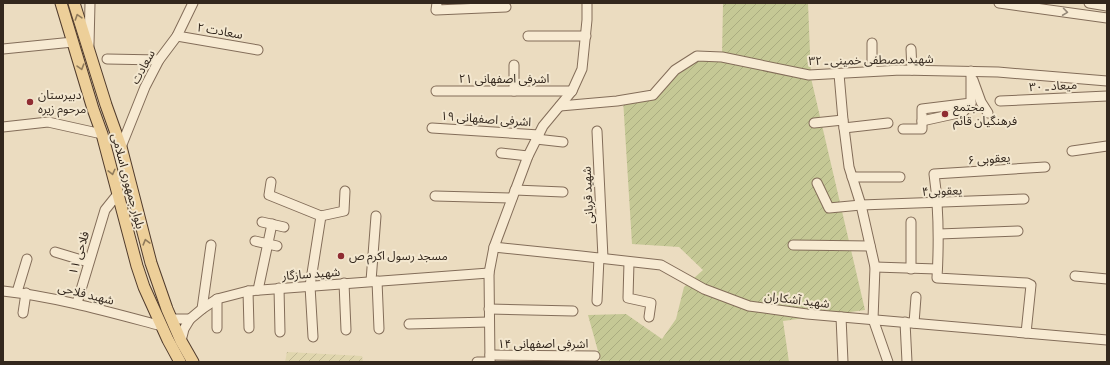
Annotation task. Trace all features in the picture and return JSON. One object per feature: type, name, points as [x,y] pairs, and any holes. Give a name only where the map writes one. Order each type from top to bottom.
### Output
[{"type":"main road","name":"بلوار جمهوری اسلامی","points":[[61,3],[102,134],[137,266],[144,287],[177,360]]},
{"type":"main road","name":"بلوار جمهوری اسلامی","points":[[74,3],[106,105],[121,147],[151,263],[171,319],[193,362]]},
{"type":"main road","points":[[85,83],[88,86],[93,87],[97,85],[98,80]]},
{"type":"main road","points":[[93,109],[94,105],[98,102],[102,102],[106,105]]},
{"type":"main road","points":[[137,266],[141,269],[148,268],[151,263]]},
{"type":"main road","points":[[144,287],[145,284],[149,282],[153,281],[158,283]]},
{"type":"street","points":[[89,50],[90,3]]},
{"type":"street","name":"سعادت","points":[[121,147],[145,87],[159,60],[177,36],[193,3]]},
{"type":"street","points":[[437,3],[436,10],[506,7]]},
{"type":"street","points":[[490,360],[489,273],[494,247],[528,156],[543,126],[572,91],[582,69],[586,36],[587,3]]},
{"type":"street","points":[[999,3],[1107,18]]},
{"type":"street","points":[[1089,3],[1107,6]]},
{"type":"street","name":"سعادت ۲","points":[[177,36],[258,50]]},
{"type":"street","points":[[528,36],[586,36]]},
{"type":"street","points":[[3,49],[73,42]]},
{"type":"street","points":[[872,71],[874,45]]},
{"type":"street","points":[[911,49],[912,70]]},
{"type":"street","name":"شهید مصطفی خمینی ـ ۳۲","points":[[560,106],[617,101],[653,95],[675,70],[697,56],[722,57],[809,75],[912,70],[971,71],[1107,81]]},
{"type":"street","points":[[107,59],[159,60]]},
{"type":"street","points":[[514,66],[514,91]]},
{"type":"street","points":[[903,129],[922,129],[922,109],[971,103],[971,71]]},
{"type":"street","points":[[971,71],[974,85],[988,113]]},
{"type":"street","points":[[839,74],[843,124],[849,167],[861,205],[875,267],[873,319],[888,362]]},
{"type":"street","name":"اشرفی اصفهانی ۲۱","points":[[436,91],[572,91]]},
{"type":"street","name":"میعاد ـ ۳۰","points":[[1000,101],[1107,96]]},
{"type":"street","points":[[3,127],[48,122],[102,134]]},
{"type":"street","points":[[814,123],[888,123]]},
{"type":"street","name":"اشرفی اصفهانی ۱۹","points":[[432,128],[538,137],[563,142]]},
{"type":"street","name":"شهید قربانی","points":[[597,131],[601,258],[597,301]]},
{"type":"street","points":[[1072,151],[1107,146]]},
{"type":"street","points":[[501,153],[528,156]]},
{"type":"street","name":"یعقوبی ۶","points":[[938,203],[934,174],[1045,167]]},
{"type":"street","points":[[852,178],[900,177]]},
{"type":"street","points":[[271,182],[269,195],[321,216],[344,210],[345,191]]},
{"type":"street","name":"یعقوبی۴","points":[[817,183],[829,208],[861,205],[1024,199]]},
{"type":"street","points":[[435,196],[563,192]]},
{"type":"street","name":"فلاحی ۱۱","points":[[77,303],[88,262],[105,210],[117,194]]},
{"type":"street","points":[[938,203],[939,234],[936,278],[1027,283],[1031,285],[1026,333]]},
{"type":"street","points":[[313,337],[310,286],[321,216]]},
{"type":"street","points":[[376,216],[374,281],[379,329]]},
{"type":"street","points":[[262,222],[284,227]]},
{"type":"street","points":[[910,269],[911,222]]},
{"type":"street","points":[[258,290],[272,224]]},
{"type":"street","points":[[939,234],[1018,231]]},
{"type":"street","points":[[255,241],[278,246]]},
{"type":"street","points":[[202,309],[211,245]]},
{"type":"street","points":[[793,245],[870,246]]},
{"type":"street","name":"شهید آشکاران","points":[[494,247],[660,265],[704,289],[749,306],[807,314],[1107,340]]},
{"type":"street","points":[[55,252],[88,262]]},
{"type":"street","points":[[23,313],[22,293],[27,260]]},
{"type":"street","points":[[629,262],[628,298],[651,303],[649,317]]},
{"type":"street","points":[[875,267],[937,270]]},
{"type":"street","name":"شهید سازگار","points":[[181,341],[184,329],[190,318],[202,309],[217,299],[248,291],[489,273]]},
{"type":"street","points":[[1075,276],[1107,279]]},
{"type":"street","points":[[344,283],[346,330]]},
{"type":"street","points":[[280,288],[280,332]]},
{"type":"street","name":"شهید فلاحی","points":[[3,290],[77,303],[162,326]]},
{"type":"street","points":[[248,291],[249,328]]},
{"type":"street","points":[[907,362],[910,323],[916,297]]},
{"type":"street","points":[[217,299],[217,328]]},
{"type":"street","points":[[489,308],[573,311]]},
{"type":"street","points":[[841,317],[843,362]]},
{"type":"street","points":[[171,319],[190,318]]},
{"type":"street","points":[[409,324],[489,322]]},
{"type":"street","name":"اشرفی اصفهانی ۱۴","points":[[477,362],[490,360],[595,356]]},
{"type":"shaded area","points":[[287,352],[362,356],[363,362],[285,362]]},
{"type":"green space","points":[[723,3],[808,3],[811,78],[865,310],[783,321],[789,362],[601,362],[588,315],[626,314],[662,339],[676,319],[684,287],[703,270],[679,247],[632,244],[623,99],[653,95],[697,56],[722,57]]},
{"type":"place","name":"دبیرستان مرحوم زیره","points":[[30,102]]},
{"type":"place","name":"مجتمع فرهنگیان قائم","points":[[945,114]]},
{"type":"place","name":"مسجد رسول اکرم ص","points":[[341,256]]}]
